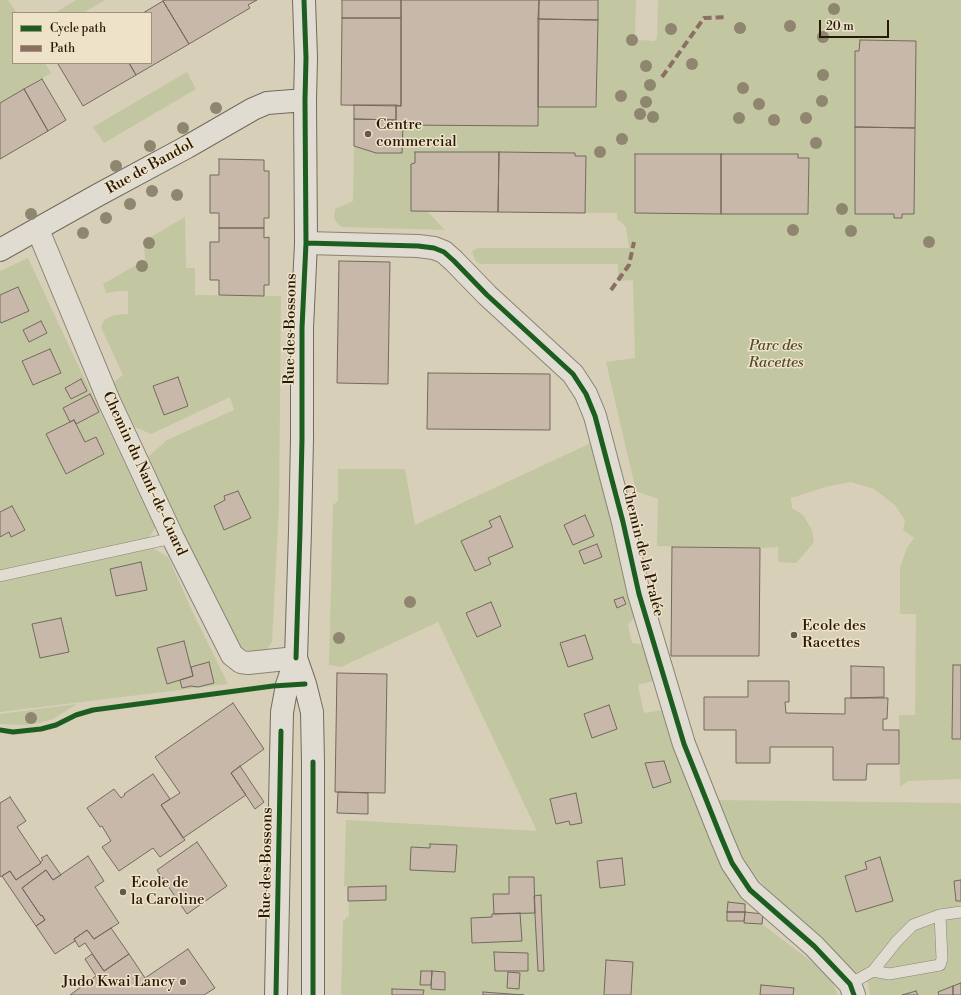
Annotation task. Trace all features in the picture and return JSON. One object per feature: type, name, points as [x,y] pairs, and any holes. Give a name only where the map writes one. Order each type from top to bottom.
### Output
[{"type":"street","name":"Rue des Bossons","points":[[276,995],[282,712],[287,685],[296,658],[301,500],[302,328],[306,243],[306,58],[304,0]]},
{"type":"street","name":"Rue de Bandol","points":[[0,250],[253,109],[267,103],[305,100]]},
{"type":"street","name":"Chemin du Nant-de-Cuard","points":[[38,230],[109,401],[173,538],[232,655],[241,662],[248,663],[296,658]]},
{"type":"street","name":"Chemin de la Pralée","points":[[306,243],[418,246],[434,248],[444,252],[487,295],[573,374],[586,394],[595,416],[623,522],[639,594],[684,744],[732,863],[750,890],[814,946],[852,989]]},
{"type":"street","name":"Rue des Bossons","points":[[296,658],[305,684],[312,712],[312,995]]},
{"type":"street","points":[[281,742],[312,742]]},
{"type":"lane","points":[[0,576],[173,538]]},
{"type":"lane","points":[[852,989],[873,971],[897,941],[913,925],[940,915],[961,912]]},
{"type":"lane","points":[[873,971],[889,974],[940,965],[942,959],[940,915]]},
{"type":"green space","points":[[0,0],[8,0],[16,12],[12,12],[12,64],[46,64],[51,73],[0,103]]},
{"type":"green space","points":[[76,0],[105,0],[85,12],[57,12]]},
{"type":"green space","name":"Parc des Racettes","points":[[598,0],[636,0],[635,37],[639,40],[654,41],[657,38],[658,0],[961,0],[961,665],[953,665],[952,739],[961,739],[961,779],[908,781],[900,787],[899,715],[915,715],[916,614],[900,614],[900,567],[907,548],[914,538],[903,530],[905,520],[895,505],[874,489],[851,482],[829,486],[791,498],[792,508],[803,515],[812,530],[814,542],[796,563],[778,562],[778,547],[657,546],[658,499],[636,491],[606,362],[635,358],[633,280],[618,281],[618,264],[480,264],[475,260],[472,251],[478,248],[629,248],[626,227],[617,219],[617,213],[585,213],[586,157],[499,152],[415,152],[415,163],[411,164],[411,211],[427,211],[445,230],[342,227],[334,218],[335,209],[353,201],[354,146],[376,153],[403,125],[537,126],[538,107],[596,107]],"holes":[[[860,40],[915,41],[914,214],[855,214],[855,127]],[[635,154],[797,154],[798,158],[809,158],[808,214],[635,213]]]},
{"type":"green space","points":[[187,72],[196,89],[104,143],[93,127]]},
{"type":"green space","points":[[185,217],[186,268],[195,268],[195,295],[281,296],[279,506],[272,642],[266,650],[256,652],[244,649],[235,641],[148,457],[167,440],[234,410],[230,397],[151,434],[135,427],[113,383],[123,375],[101,327],[104,320],[114,315],[128,314],[128,291],[106,293],[103,284],[145,260],[144,241]]},
{"type":"green space","points":[[28,258],[155,528],[149,538],[0,570],[0,271]]},
{"type":"green space","points":[[593,442],[636,616],[628,625],[632,643],[645,645],[654,681],[638,685],[644,713],[664,710],[714,846],[731,882],[746,896],[745,913],[763,914],[762,924],[829,975],[838,995],[341,995],[343,921],[349,916],[348,887],[344,886],[346,820],[537,831],[438,622],[341,667],[329,665],[333,505],[338,501],[338,469],[405,469],[415,525]]},
{"type":"green space","points":[[153,548],[168,557],[194,615],[228,684],[0,712],[0,580]]},
{"type":"green space","points":[[77,704],[53,719],[39,723],[23,725],[0,724],[0,714]]},
{"type":"green space","points":[[713,800],[961,803],[961,995],[870,995],[868,983],[776,901],[750,868],[727,831]]},
{"type":"building","points":[[257,0],[248,5],[250,8],[189,44],[163,1]]},
{"type":"building","points":[[342,0],[401,0],[401,18],[342,18]]},
{"type":"building","points":[[401,0],[539,0],[538,126],[396,125],[396,105],[401,106]]},
{"type":"building","points":[[539,0],[598,0],[598,20],[538,19]]},
{"type":"building","points":[[163,1],[189,44],[136,75],[130,64],[152,64],[152,12],[145,12]]},
{"type":"building","points":[[342,18],[401,18],[401,106],[341,105]]},
{"type":"building","points":[[538,19],[598,20],[596,107],[538,107]]},
{"type":"building","points":[[860,40],[916,41],[915,128],[855,127],[855,51],[859,51]]},
{"type":"building","points":[[58,64],[130,64],[136,75],[83,106]]},
{"type":"building","points":[[42,79],[66,120],[48,131],[24,89]]},
{"type":"building","points":[[24,89],[48,131],[0,159],[0,103]]},
{"type":"building","points":[[354,105],[396,105],[396,120],[354,119]]},
{"type":"building","points":[[354,119],[396,120],[396,125],[403,125],[402,153],[376,153],[354,146]]},
{"type":"building","points":[[855,127],[915,128],[914,214],[902,214],[902,218],[894,218],[894,214],[855,214]]},
{"type":"building","points":[[415,152],[499,152],[498,212],[411,211],[411,164],[415,163]]},
{"type":"building","points":[[499,152],[575,153],[575,156],[586,156],[585,213],[498,212]]},
{"type":"building","points":[[635,154],[721,154],[721,214],[635,213]]},
{"type":"building","points":[[721,154],[798,154],[798,158],[809,158],[808,214],[721,214]]},
{"type":"building","points":[[219,159],[264,160],[264,171],[269,171],[269,218],[264,218],[264,228],[219,228],[219,213],[210,213],[210,175],[219,175]]},
{"type":"building","points":[[219,228],[264,228],[264,238],[269,237],[269,285],[264,285],[264,296],[219,295],[219,280],[210,280],[210,242],[219,242]]},
{"type":"building","points":[[339,261],[390,262],[388,384],[337,383]]},
{"type":"building","points":[[18,287],[29,311],[1,323],[0,295]]},
{"type":"building","points":[[41,321],[47,333],[29,342],[23,330]]},
{"type":"building","points":[[50,349],[61,373],[33,385],[22,361]]},
{"type":"building","points":[[428,373],[550,374],[550,430],[427,429]]},
{"type":"building","points":[[178,377],[188,406],[164,415],[153,386]]},
{"type":"building","points":[[81,379],[87,391],[71,399],[65,388]]},
{"type":"building","points":[[90,394],[99,412],[76,424],[74,420],[70,422],[63,408]]},
{"type":"building","points":[[74,420],[85,442],[96,437],[104,454],[66,474],[46,434]]},
{"type":"building","points":[[238,491],[251,518],[224,530],[214,506],[225,500],[224,496]]},
{"type":"building","points":[[12,506],[25,530],[11,537],[9,532],[0,537],[0,512]]},
{"type":"building","points":[[585,515],[594,536],[573,545],[564,525]]},
{"type":"building","points":[[500,516],[513,547],[488,558],[491,564],[475,571],[461,541],[492,527],[489,521]]},
{"type":"building","points":[[597,544],[602,557],[584,564],[579,551]]},
{"type":"building","points":[[672,547],[760,548],[759,656],[671,656]]},
{"type":"building","points":[[141,562],[147,590],[116,596],[110,569]]},
{"type":"building","points":[[623,597],[626,604],[617,608],[614,600]]},
{"type":"building","points":[[491,602],[501,626],[477,637],[466,613]]},
{"type":"building","points":[[61,618],[69,652],[40,658],[32,624]]},
{"type":"building","points":[[585,635],[593,659],[568,667],[560,643]]},
{"type":"building","points":[[184,641],[193,676],[167,684],[157,648]]},
{"type":"building","points":[[209,662],[214,683],[198,687],[191,686],[182,688],[180,680],[193,676],[191,667]]},
{"type":"building","points":[[953,665],[961,665],[961,739],[952,739]]},
{"type":"building","points":[[851,666],[884,667],[884,697],[851,698]]},
{"type":"building","points":[[337,673],[387,674],[385,793],[335,792]]},
{"type":"building","points":[[748,681],[789,681],[789,702],[785,702],[786,713],[845,714],[845,698],[888,698],[887,719],[883,719],[883,730],[899,730],[899,764],[867,764],[866,780],[833,780],[833,747],[770,747],[770,763],[736,763],[736,730],[704,730],[704,697],[748,697]]},
{"type":"building","points":[[233,703],[264,749],[231,773],[246,795],[183,838],[161,805],[180,793],[155,757]]},
{"type":"building","points":[[609,705],[617,729],[592,738],[584,714]]},
{"type":"building","points":[[664,761],[671,782],[653,788],[645,763]]},
{"type":"building","points":[[240,766],[264,802],[255,809],[231,773]]},
{"type":"building","points":[[153,774],[170,799],[161,805],[185,840],[160,857],[153,848],[119,871],[102,847],[111,841],[102,826],[100,827],[87,808],[114,789],[121,798],[125,795],[124,794]]},
{"type":"building","points":[[338,792],[368,793],[368,814],[337,813]]},
{"type":"building","points":[[576,793],[582,823],[570,825],[569,821],[556,824],[550,799]]},
{"type":"building","points":[[10,797],[26,821],[17,827],[41,863],[16,880],[10,871],[0,877],[0,803]]},
{"type":"building","points":[[197,842],[227,886],[187,914],[157,870]]},
{"type":"building","points":[[430,844],[457,845],[455,872],[410,870],[411,847],[430,848]]},
{"type":"building","points":[[47,855],[61,875],[53,880],[46,870],[22,888],[45,920],[36,926],[2,876],[10,871],[16,880],[41,863],[40,862],[43,860],[41,858]]},
{"type":"building","points":[[88,856],[104,881],[95,887],[119,923],[94,939],[87,930],[74,939],[75,941],[55,954],[36,926],[45,920],[22,888],[46,870],[53,880]]},
{"type":"building","points":[[880,857],[893,901],[856,912],[845,876],[867,869],[865,862]]},
{"type":"building","points":[[622,858],[625,885],[600,888],[597,861]]},
{"type":"building","points":[[509,877],[534,877],[535,913],[494,914],[493,894],[509,894]]},
{"type":"building","points":[[961,880],[961,901],[956,901],[954,881]]},
{"type":"building","points":[[386,886],[386,900],[348,901],[348,887]]},
{"type":"building","points":[[541,895],[544,971],[538,971],[534,896]]},
{"type":"building","points":[[728,902],[745,904],[745,912],[727,912]]},
{"type":"building","points":[[727,912],[745,912],[744,921],[727,921]]},
{"type":"building","points":[[745,912],[763,914],[762,924],[744,923]]},
{"type":"building","points":[[520,913],[522,941],[472,943],[471,918],[492,917],[492,914]]},
{"type":"building","points":[[111,928],[129,954],[104,971],[85,943],[79,947],[74,939],[87,930],[94,939]]},
{"type":"building","points":[[188,949],[215,988],[204,995],[70,995],[96,976],[85,959],[92,954],[104,971],[129,954],[145,978]]},
{"type":"building","points":[[494,952],[528,953],[528,971],[495,971]]},
{"type":"building","points":[[606,960],[633,962],[631,995],[604,995]]},
{"type":"building","points":[[421,971],[432,971],[431,985],[420,985]]},
{"type":"building","points":[[432,971],[445,972],[445,990],[431,989]]},
{"type":"building","points":[[508,972],[520,973],[519,989],[507,988]]},
{"type":"building","points":[[961,983],[961,995],[953,995],[953,986]]},
{"type":"building","points":[[761,985],[794,988],[793,995],[760,995]]},
{"type":"building","points":[[953,986],[953,995],[939,995],[938,992]]},
{"type":"building","points":[[392,989],[424,990],[423,995],[392,995]]},
{"type":"building","points":[[916,991],[918,995],[902,995]]},
{"type":"building","points":[[483,992],[524,995],[483,995]]},
{"type":"marked path","points":[[662,77],[704,18],[727,17]]},
{"type":"marked path","points":[[611,290],[629,265],[634,242]]},
{"type":"cycle path","points":[[296,658],[302,439],[302,328],[306,243],[306,58],[304,0]]},
{"type":"cycle path","points":[[306,243],[418,246],[434,248],[444,252],[487,295],[573,374],[586,394],[595,416],[623,522],[639,594],[684,744],[732,863],[750,890],[814,946],[850,984],[854,995]]},
{"type":"cycle path","points":[[0,730],[13,732],[41,729],[56,725],[76,715],[93,710],[273,686],[305,684]]},
{"type":"cycle path","points":[[276,995],[281,731]]},
{"type":"cycle path","points":[[313,762],[313,995]]},
{"type":"place","name":"Centre commercial","points":[[368,134]]},
{"type":"place","name":"Ecole des Racettes","points":[[794,635]]},
{"type":"place","name":"Ecole de la Caroline","points":[[123,892]]},
{"type":"place","name":"Judo Kwai Lancy","points":[[183,982]]}]
